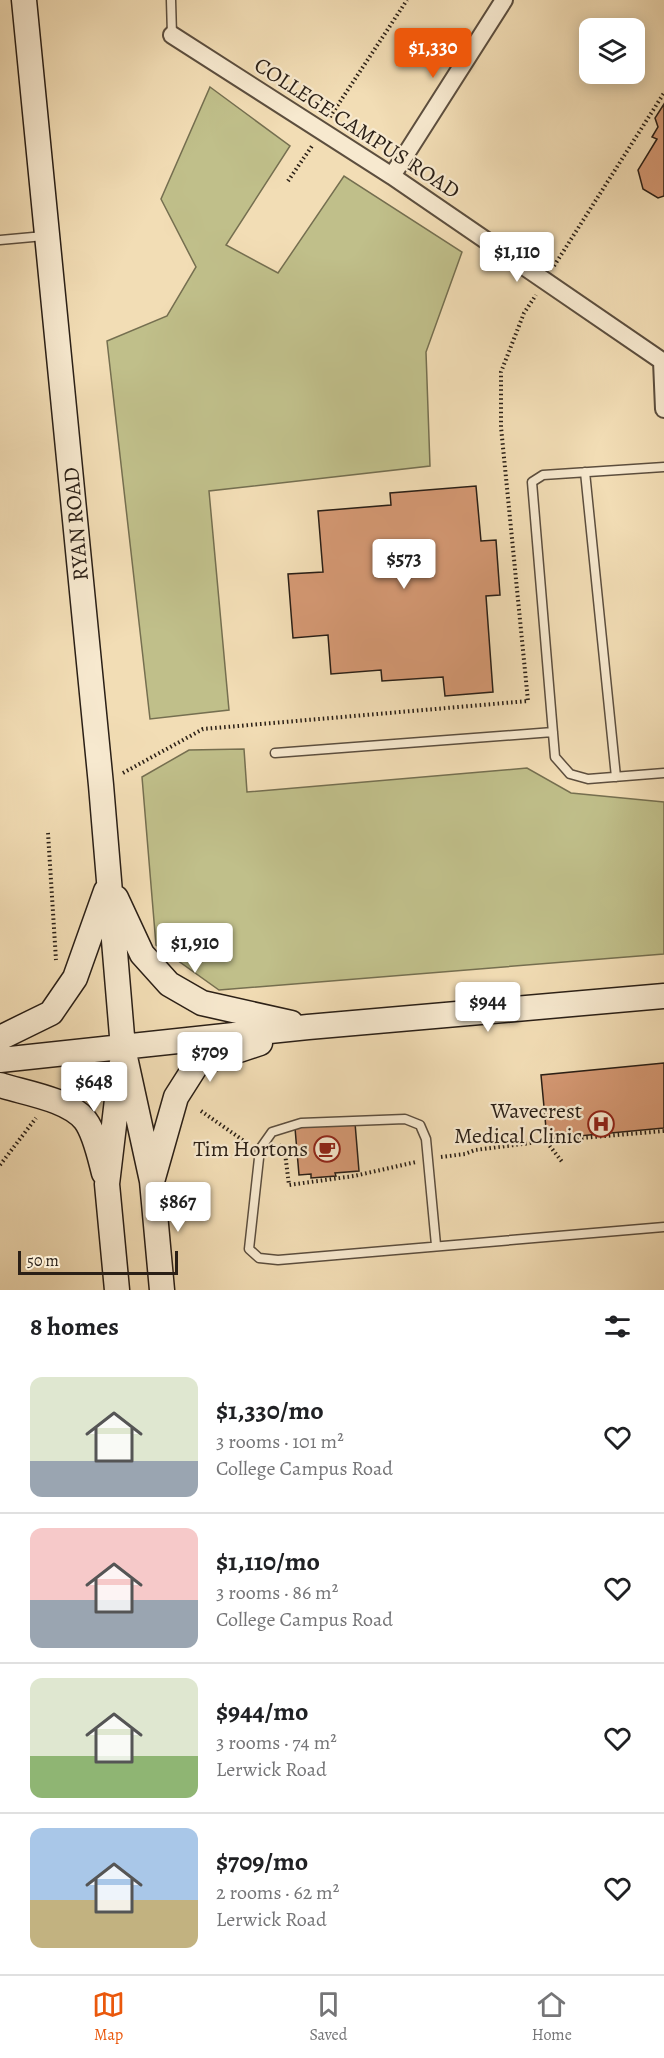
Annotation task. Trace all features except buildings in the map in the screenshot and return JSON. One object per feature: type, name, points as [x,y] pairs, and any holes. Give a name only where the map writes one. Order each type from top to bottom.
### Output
[{"type":"main road","name":"RYAN ROAD","points":[[24,0],[101,785],[123,1048],[152,1180],[162,1290]]},
{"type":"main road","points":[[109,883],[142,954],[169,984],[202,1003],[308,1027]]},
{"type":"main road","points":[[0,1038],[51,1013],[75,978],[109,883]]},
{"type":"main road","points":[[0,1060],[308,1027],[664,996]]},
{"type":"main road","points":[[152,1180],[176,1097],[197,1064],[308,1027]]},
{"type":"main road","name":"RYAN ROAD","points":[[117,1290],[107,1184],[123,1048]]},
{"type":"main road","points":[[0,1085],[64,1103],[85,1120],[98,1149],[107,1184]]},
{"type":"street","points":[[392,176],[504,0]]},
{"type":"street","name":"COLLEGE CAMPUS ROAD","points":[[172,35],[392,176],[663,359]]},
{"type":"street","points":[[663,359],[664,409]]},
{"type":"lane","points":[[171,0],[172,35]]},
{"type":"lane","points":[[0,240],[48,235]]},
{"type":"lane","points":[[664,467],[543,475],[532,482],[555,757],[570,774],[588,779],[664,773]]},
{"type":"lane","points":[[585,472],[616,777]]},
{"type":"lane","points":[[275,753],[553,732]]},
{"type":"lane","points":[[436,1245],[426,1139],[420,1125],[405,1119],[301,1123],[272,1132],[260,1149],[249,1249],[259,1258],[278,1260],[664,1227]]},
{"type":"path","points":[[288,181],[407,0]]},
{"type":"path","points":[[101,785],[203,729],[528,701],[501,427],[501,372],[524,313],[664,93]]},
{"type":"path","points":[[48,833],[56,963]]},
{"type":"path","points":[[0,1165],[42,1110]]},
{"type":"path","points":[[201,1111],[245,1142],[260,1149],[284,1145],[289,1185],[354,1176],[428,1159],[465,1154],[475,1150],[546,1141],[664,1131]]},
{"type":"path","points":[[546,1141],[563,1163]]},
{"type":"shaded area","points":[[210,87],[290,146],[226,245],[278,273],[344,176],[462,252],[426,352],[430,466],[209,491],[229,710],[150,719],[107,341],[167,316],[196,267],[161,199]]},
{"type":"shaded area","points":[[244,749],[247,792],[527,768],[571,793],[664,802],[664,954],[219,990],[156,945],[142,777],[189,750]]},
{"type":"place","name":"Wavecrest Medical Clinic","points":[[601,1124]]},
{"type":"place","name":"Tim Hortons","points":[[327,1149]]}]
